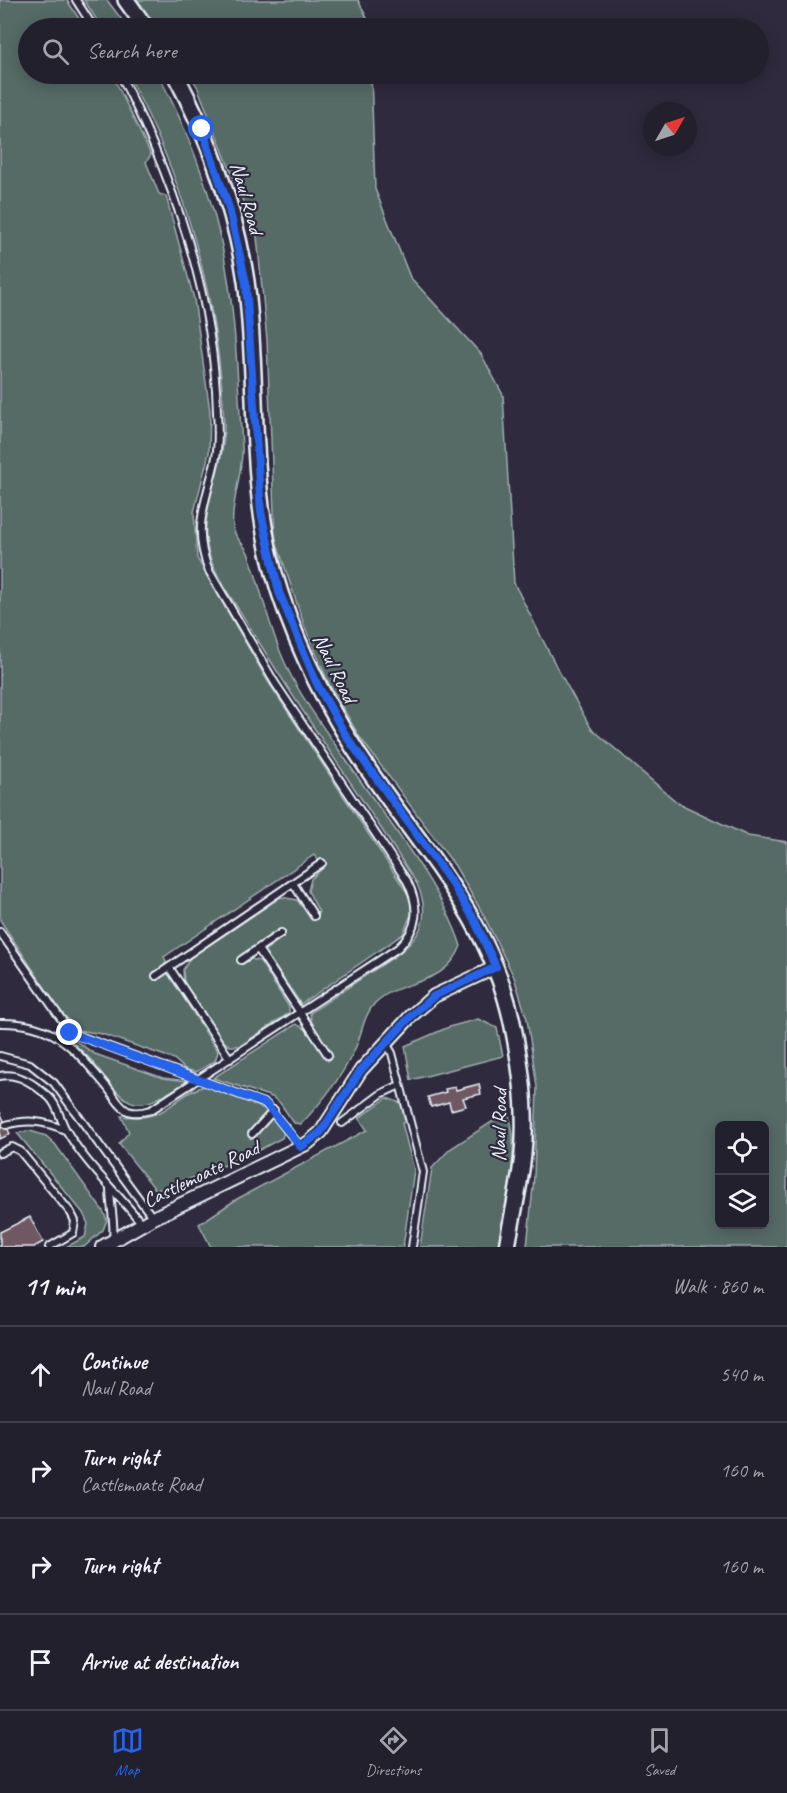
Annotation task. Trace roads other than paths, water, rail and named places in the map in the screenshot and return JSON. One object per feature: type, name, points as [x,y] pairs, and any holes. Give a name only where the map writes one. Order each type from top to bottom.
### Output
[{"type":"street","points":[[126,0],[139,18]]},
{"type":"street","name":"Naul Road","points":[[180,84],[202,129],[219,172],[240,250],[248,305],[261,512],[279,592],[317,684],[346,736],[453,885],[474,919],[496,967],[515,1036],[523,1116],[523,1153],[507,1247]]},
{"type":"street","name":"Castlemoate Road","points":[[102,1247],[148,1221],[301,1147],[321,1132],[361,1070],[434,996],[496,967]]},
{"type":"lane","points":[[76,0],[88,18]]},
{"type":"lane","points":[[0,1023],[33,1024],[59,1037],[81,1057],[127,1110],[139,1112],[152,1110],[398,948],[408,938],[418,910],[408,881],[275,683],[209,572],[201,553],[200,516],[217,454],[218,434],[210,341],[201,292],[181,216],[162,161],[125,84]]},
{"type":"lane","points":[[156,976],[322,863]]},
{"type":"lane","points":[[293,883],[314,916]]},
{"type":"lane","points":[[0,932],[70,1033],[266,1104],[274,1110],[301,1147]]},
{"type":"lane","points":[[241,960],[281,933]]},
{"type":"lane","points":[[258,949],[328,1055]]},
{"type":"lane","points":[[169,967],[230,1059]]},
{"type":"lane","points":[[386,1043],[392,1053],[423,1172],[412,1247]]},
{"type":"lane","points":[[0,1056],[30,1064],[54,1083],[148,1221]]},
{"type":"lane","points":[[0,1076],[12,1074],[28,1081],[52,1099],[66,1130],[110,1188],[148,1221]]},
{"type":"lane","points":[[342,1123],[381,1094],[400,1085]]},
{"type":"lane","points":[[252,1134],[274,1110]]},
{"type":"lane","points":[[6,1125],[23,1120],[47,1122],[66,1130]]},
{"type":"lane","points":[[0,1153],[12,1148],[20,1151],[71,1213],[75,1221],[73,1233],[49,1247]]},
{"type":"lane","points":[[110,1188],[110,1206],[115,1224],[113,1240]]}]
